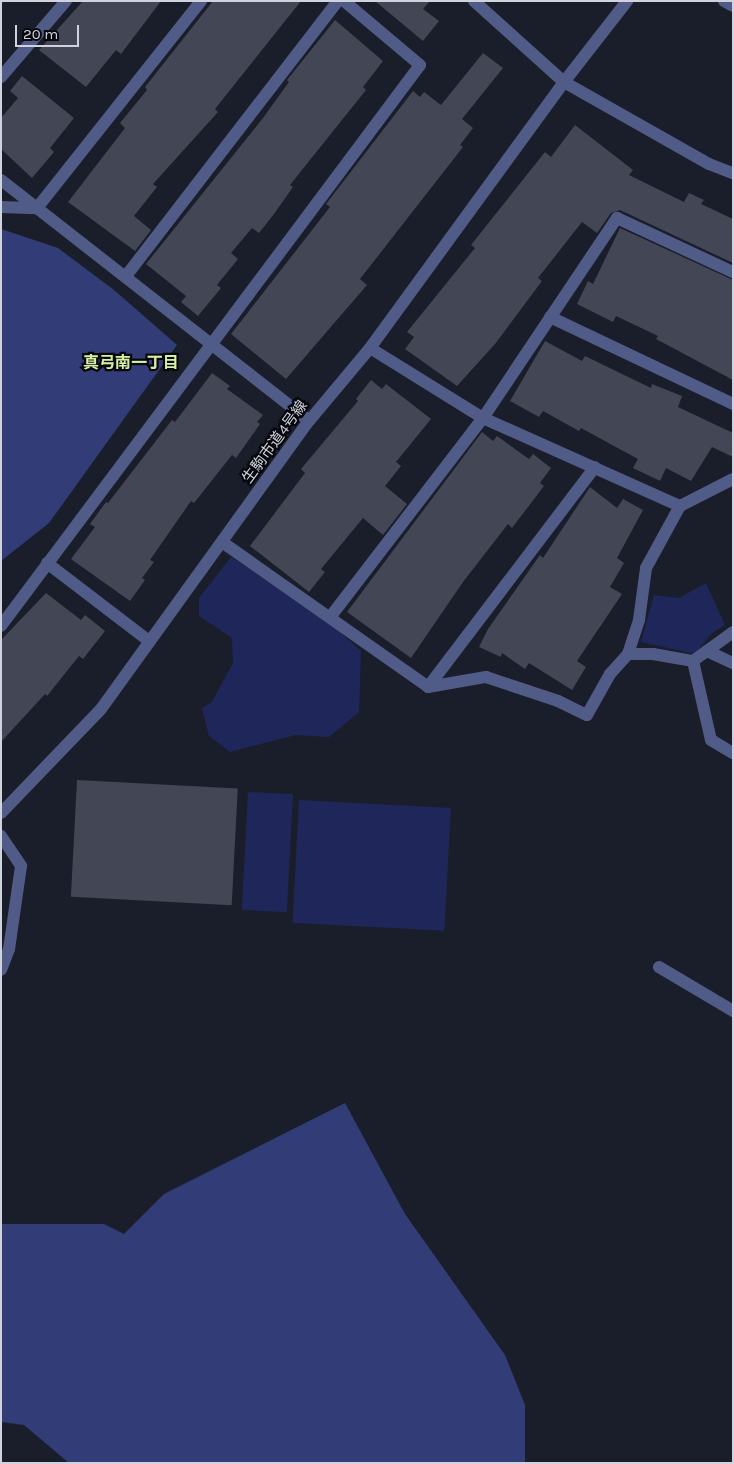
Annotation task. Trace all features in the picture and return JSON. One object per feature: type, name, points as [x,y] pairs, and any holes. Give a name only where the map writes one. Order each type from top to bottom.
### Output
[{"type":"street","points":[[1,77],[66,1]]},
{"type":"street","points":[[37,208],[201,1]]},
{"type":"street","points":[[126,276],[338,1]]},
{"type":"street","points":[[2,623],[420,65],[344,1]]},
{"type":"street","points":[[474,1],[564,82],[709,164],[733,173]]},
{"type":"street","name":"生駒市道4号線","points":[[1,813],[101,709],[309,421],[370,348],[564,82],[627,1]]},
{"type":"street","points":[[724,1],[733,6]]},
{"type":"street","points":[[1,180],[309,421]]},
{"type":"street","points":[[1,207],[37,208]]},
{"type":"street","points":[[331,616],[483,418],[617,218],[733,272]]},
{"type":"street","points":[[550,317],[733,404]]},
{"type":"street","points":[[370,348],[483,418],[680,506]]},
{"type":"street","points":[[428,687],[595,467]]},
{"type":"street","points":[[222,542],[331,616],[428,687],[486,677],[558,701],[587,715],[610,674],[628,654],[640,620],[646,568],[680,506],[733,478]]},
{"type":"street","points":[[47,563],[149,641]]},
{"type":"street","points":[[628,654],[653,654],[693,662],[733,632]]},
{"type":"street","points":[[707,651],[733,662]]},
{"type":"street","points":[[693,662],[711,740],[733,753]]},
{"type":"street","points":[[1,836],[21,866],[9,949],[1,970]]},
{"type":"street","points":[[659,967],[733,1012]]},
{"type":"shaded area","points":[[1,229],[58,248],[114,290],[177,345],[49,523],[1,561]]},
{"type":"shaded area","points":[[231,557],[325,619],[361,651],[359,712],[329,737],[296,735],[230,752],[209,736],[202,708],[212,702],[233,663],[232,638],[199,616],[199,598]]},
{"type":"shaded area","points":[[706,583],[725,625],[712,633],[695,654],[641,642],[654,595],[679,598]]},
{"type":"shaded area","points":[[248,792],[293,794],[287,912],[242,910]]},
{"type":"shaded area","points":[[299,800],[451,808],[444,931],[293,923]]},
{"type":"shaded area","points":[[345,1103],[405,1214],[505,1355],[525,1405],[525,1463],[69,1463],[24,1425],[1,1422],[1,1224],[104,1224],[124,1234],[164,1194]]},
{"type":"building","points":[[83,1],[161,1],[121,54],[116,50],[86,87],[39,50]]},
{"type":"building","points":[[213,1],[301,1],[215,109],[218,112],[153,184],[157,187],[134,216],[151,230],[135,251],[68,202],[125,128],[120,123],[147,90],[145,87]]},
{"type":"building","points":[[375,1],[430,1],[423,9],[439,21],[423,41]]},
{"type":"building","points":[[335,20],[383,61],[363,87],[366,90],[290,185],[293,187],[259,233],[252,228],[231,253],[238,259],[217,285],[221,288],[198,316],[181,302],[186,296],[146,264],[263,118],[289,82],[287,80]]},
{"type":"building","points":[[483,53],[503,68],[462,119],[473,128],[460,145],[463,147],[360,279],[367,285],[286,379],[231,334],[330,207],[326,204],[413,91],[420,97],[424,92],[441,105]]},
{"type":"building","points":[[22,76],[74,118],[50,148],[54,152],[32,178],[1,149],[1,118],[18,98],[10,91]]},
{"type":"building","points":[[575,125],[633,170],[629,175],[684,202],[689,193],[704,200],[701,204],[733,219],[733,263],[620,210],[611,213],[597,233],[582,222],[538,278],[542,281],[495,344],[457,386],[405,349],[414,337],[407,332],[475,248],[471,245],[545,152],[551,157]]},
{"type":"building","points":[[620,228],[733,280],[733,380],[656,339],[658,336],[616,316],[613,322],[577,304],[588,281],[593,284]]},
{"type":"building","points":[[545,341],[582,361],[585,356],[651,388],[652,384],[682,396],[678,407],[733,433],[733,457],[712,447],[691,481],[666,468],[660,481],[633,468],[638,459],[581,428],[579,431],[543,411],[539,417],[510,401]]},
{"type":"building","points":[[212,373],[230,386],[227,389],[263,415],[257,422],[260,424],[236,458],[232,455],[194,503],[191,501],[150,560],[154,562],[142,578],[145,580],[130,601],[71,559],[95,527],[90,524],[106,502],[108,503],[172,420],[175,422]]},
{"type":"building","points":[[371,380],[382,389],[386,384],[431,419],[396,462],[401,466],[385,486],[407,504],[383,535],[363,518],[321,569],[325,572],[309,592],[250,546],[305,473],[301,469],[358,401],[356,399]]},
{"type":"building","points":[[482,432],[493,441],[497,436],[529,459],[533,454],[551,468],[540,483],[544,486],[512,528],[508,524],[463,582],[411,658],[347,612]]},
{"type":"building","points":[[590,487],[617,508],[623,499],[643,510],[617,558],[624,563],[610,587],[622,594],[577,661],[586,667],[572,690],[529,663],[525,669],[502,653],[501,657],[479,647],[488,629],[540,555],[543,558]]},
{"type":"building","points":[[46,593],[81,620],[85,615],[105,631],[83,659],[79,656],[47,696],[45,694],[1,742],[1,640]]},
{"type":"building","points":[[77,780],[238,788],[232,905],[71,897]]},
{"type":"district","name":"真弓南一丁目","points":[[131,363]]}]
